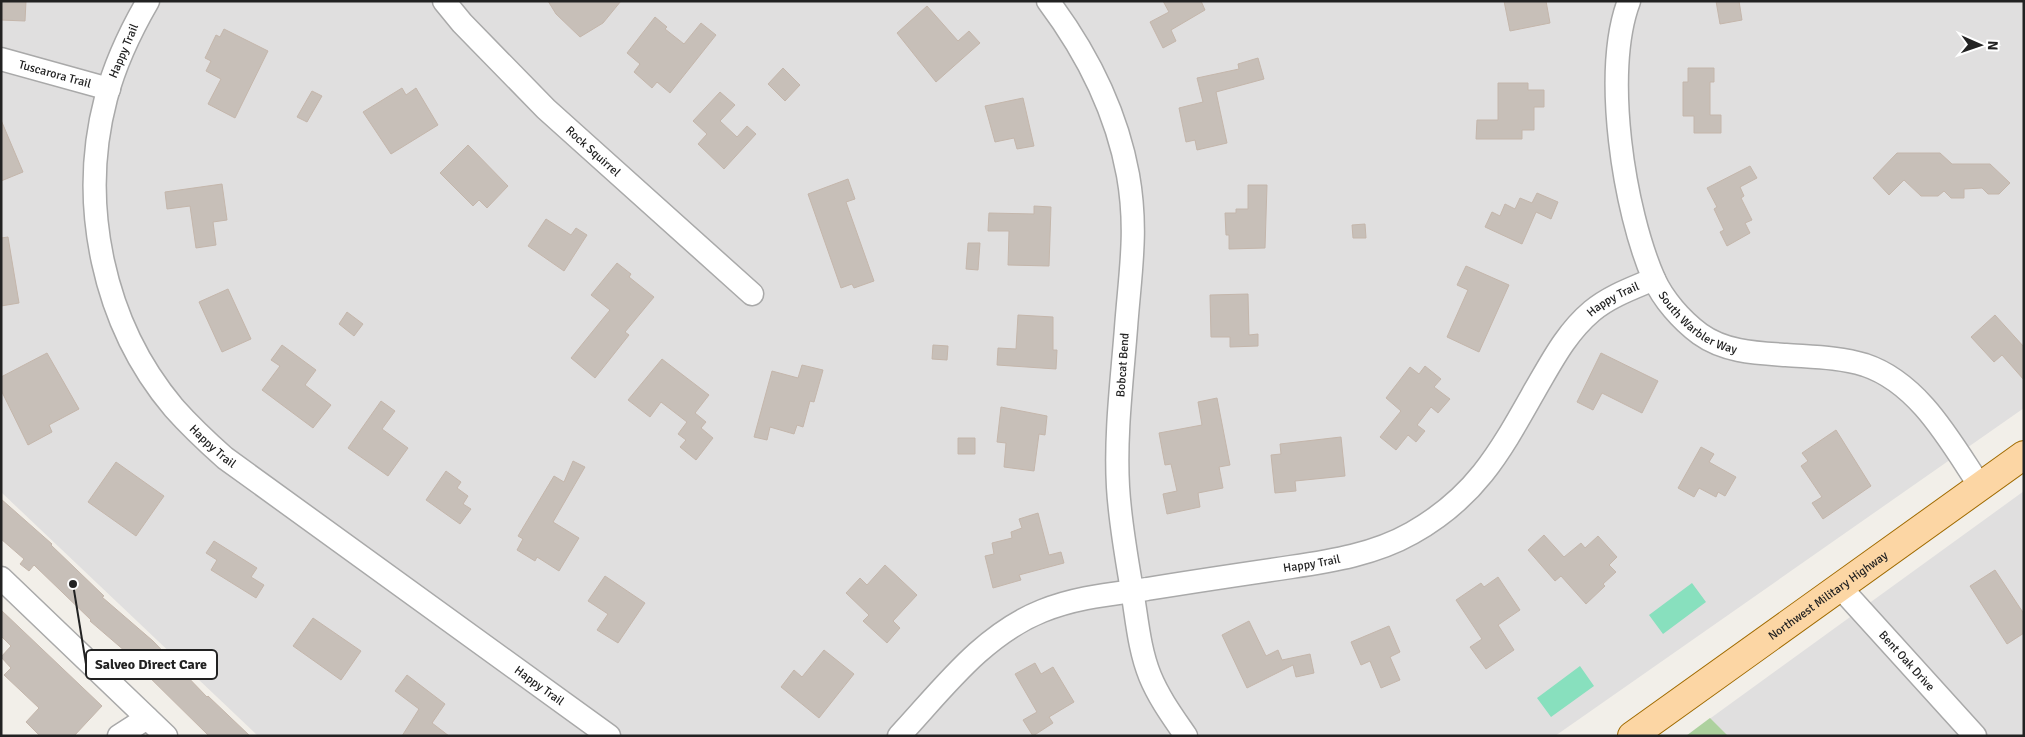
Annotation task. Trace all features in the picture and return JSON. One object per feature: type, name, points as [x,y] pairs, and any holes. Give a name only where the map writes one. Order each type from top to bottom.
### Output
[{"type":"main road","name":"Northwest Military Highway","points":[[1632,736],[2024,455]]},
{"type":"street","name":"Happy Trail","points":[[148,1],[132,29],[109,89],[98,134],[95,170],[95,207],[99,243],[118,313],[152,378],[198,434],[225,458],[609,736]]},
{"type":"street","name":"Rock Squirrel","points":[[444,1],[462,23],[546,109],[752,294]]},
{"type":"street","name":"Bobcat Bend","points":[[1048,1],[1066,25],[1106,95],[1119,134],[1128,175],[1133,216],[1133,257],[1124,354],[1118,485],[1123,539],[1139,637],[1150,675],[1158,693],[1186,736]]},
{"type":"street","name":"South Warbler Way","points":[[1629,1],[1620,40],[1618,110],[1624,174],[1639,238],[1654,279],[1676,312],[1700,334],[1720,345],[1746,352],[1846,361],[1878,371],[1902,386],[1933,416],[1980,486]]},
{"type":"street","name":"Tuscarora Trail","points":[[1,59],[109,89]]},
{"type":"street","name":"Happy Trail","points":[[899,736],[973,656],[1018,624],[1042,611],[1087,598],[1336,560],[1387,545],[1410,534],[1458,502],[1484,474],[1502,448],[1563,341],[1607,300],[1654,279]]},
{"type":"street","points":[[1,578],[166,736]]},
{"type":"street","name":"Bent Oak Drive","points":[[1839,586],[1975,736]]},
{"type":"street","points":[[119,736],[147,718]]},
{"type":"shaded area","points":[[1,1],[2024,1],[2024,408],[1555,736],[258,736],[1,492]]},
{"type":"shaded area","points":[[2024,491],[2024,736],[1686,736]]},
{"type":"green space","points":[[1692,583],[1706,602],[1663,634],[1649,615]]},
{"type":"green space","points":[[1580,666],[1594,686],[1551,717],[1537,698]]},
{"type":"green space","points":[[1710,718],[1728,736],[1686,736]]},
{"type":"building","points":[[1,1],[26,1],[25,21],[1,20]]},
{"type":"building","points":[[548,1],[621,1],[603,23],[580,37],[556,14]]},
{"type":"building","points":[[1163,1],[1201,1],[1205,10],[1171,30],[1176,41],[1163,48],[1150,22],[1169,12]]},
{"type":"building","points":[[1504,1],[1546,1],[1550,23],[1510,31]]},
{"type":"building","points":[[1716,1],[1739,1],[1742,20],[1720,24]]},
{"type":"building","points":[[927,6],[958,41],[969,31],[980,43],[936,82],[897,33]]},
{"type":"building","points":[[655,17],[667,27],[665,29],[684,44],[701,23],[716,35],[670,93],[657,82],[652,88],[634,72],[640,64],[627,53]]},
{"type":"building","points":[[224,29],[268,51],[235,118],[208,104],[221,79],[206,71],[211,61],[205,58],[216,35],[220,37]]},
{"type":"building","points":[[1258,58],[1264,79],[1216,92],[1227,143],[1197,150],[1195,140],[1186,142],[1179,108],[1203,102],[1197,78],[1239,69],[1238,64]]},
{"type":"building","points":[[783,68],[800,85],[785,101],[768,84]]},
{"type":"building","points":[[1688,68],[1714,68],[1714,82],[1710,82],[1710,115],[1721,115],[1721,133],[1694,133],[1694,116],[1683,116],[1683,82],[1688,82]]},
{"type":"building","points":[[1498,83],[1528,83],[1528,90],[1544,90],[1544,107],[1534,107],[1534,130],[1522,130],[1522,139],[1476,139],[1477,120],[1498,120]]},
{"type":"building","points":[[402,88],[406,95],[416,88],[438,125],[391,154],[363,112]]},
{"type":"building","points":[[312,91],[322,96],[307,122],[297,117]]},
{"type":"building","points":[[720,92],[735,105],[720,121],[737,137],[747,126],[756,134],[724,169],[698,144],[707,134],[693,121]]},
{"type":"building","points":[[1023,98],[1034,146],[1017,149],[1014,138],[995,142],[985,106]]},
{"type":"building","points":[[1,120],[23,172],[1,181]]},
{"type":"building","points":[[468,145],[508,186],[487,208],[479,200],[473,206],[440,173]]},
{"type":"building","points":[[1897,153],[1940,153],[1952,164],[1990,164],[2010,183],[1999,194],[1988,194],[1982,188],[1964,189],[1964,198],[1951,198],[1944,191],[1938,196],[1921,196],[1904,180],[1889,195],[1873,178]]},
{"type":"building","points":[[1750,166],[1757,178],[1740,187],[1744,196],[1741,198],[1752,220],[1745,223],[1750,233],[1727,246],[1720,232],[1724,230],[1714,209],[1717,207],[1707,188]]},
{"type":"building","points":[[848,179],[855,199],[846,202],[874,281],[854,288],[852,284],[841,288],[808,194]]},
{"type":"building","points":[[222,184],[227,220],[213,222],[216,245],[196,248],[190,206],[167,209],[165,192]]},
{"type":"building","points":[[1248,185],[1267,185],[1265,248],[1229,249],[1229,235],[1226,235],[1225,213],[1236,213],[1236,209],[1248,209]]},
{"type":"building","points":[[1537,193],[1558,202],[1551,219],[1536,212],[1522,244],[1485,227],[1492,212],[1500,216],[1505,204],[1515,209],[1520,198],[1532,203]]},
{"type":"building","points":[[1034,206],[1051,207],[1049,266],[1008,265],[1009,231],[988,231],[989,213],[1034,214]]},
{"type":"building","points":[[546,219],[571,235],[576,228],[587,235],[564,271],[528,246]]},
{"type":"building","points":[[1365,224],[1366,238],[1353,238],[1352,225]]},
{"type":"building","points":[[8,237],[19,303],[1,306],[1,238]]},
{"type":"building","points":[[968,243],[980,243],[978,270],[966,269]]},
{"type":"building","points":[[617,263],[631,274],[629,277],[654,297],[625,332],[629,335],[595,378],[571,358],[610,310],[591,295]]},
{"type":"building","points":[[1466,266],[1509,285],[1479,352],[1447,337],[1468,290],[1457,285]]},
{"type":"building","points":[[228,289],[251,339],[222,352],[199,302]]},
{"type":"building","points":[[1248,294],[1249,335],[1258,334],[1258,346],[1230,347],[1230,337],[1211,337],[1210,295]]},
{"type":"building","points":[[347,312],[363,324],[354,336],[339,324]]},
{"type":"building","points":[[1018,315],[1053,317],[1053,350],[1057,350],[1056,369],[997,365],[998,348],[1016,349]]},
{"type":"building","points":[[1995,315],[2024,347],[2024,380],[2002,355],[1994,362],[1971,337]]},
{"type":"building","points":[[282,345],[316,370],[305,385],[331,405],[313,428],[262,390],[280,366],[271,360]]},
{"type":"building","points":[[933,345],[948,346],[947,360],[932,359]]},
{"type":"building","points":[[47,353],[79,409],[49,425],[52,432],[28,445],[1,390],[1,377]]},
{"type":"building","points":[[1601,353],[1658,381],[1642,413],[1602,393],[1593,410],[1577,402]]},
{"type":"building","points":[[662,359],[709,395],[695,413],[706,422],[701,428],[713,438],[696,460],[680,447],[686,440],[678,434],[687,422],[661,402],[650,417],[628,400]]},
{"type":"building","points":[[802,365],[823,370],[814,402],[810,401],[803,427],[797,425],[794,434],[770,427],[767,440],[754,437],[772,371],[798,378]]},
{"type":"building","points":[[1425,366],[1441,379],[1434,387],[1450,399],[1438,413],[1431,407],[1417,425],[1425,431],[1416,442],[1408,435],[1396,450],[1380,437],[1401,411],[1386,398],[1410,367],[1419,374]]},
{"type":"building","points":[[1217,398],[1230,465],[1219,467],[1223,488],[1198,493],[1200,507],[1167,514],[1163,494],[1177,491],[1171,464],[1165,465],[1159,433],[1202,425],[1198,402]]},
{"type":"building","points":[[381,401],[395,411],[382,429],[408,448],[388,476],[348,448]]},
{"type":"building","points":[[1001,407],[1047,416],[1045,435],[1039,434],[1034,471],[1004,467],[1006,443],[997,442]]},
{"type":"building","points":[[1836,430],[1871,486],[1823,519],[1812,503],[1822,497],[1801,466],[1808,461],[1802,453]]},
{"type":"building","points":[[1341,437],[1345,476],[1295,481],[1296,491],[1275,493],[1271,455],[1281,454],[1280,444]]},
{"type":"building","points":[[958,438],[975,438],[975,454],[958,454]]},
{"type":"building","points":[[1701,447],[1714,454],[1709,462],[1736,477],[1725,496],[1718,492],[1716,497],[1699,488],[1694,497],[1678,488]]},
{"type":"building","points":[[573,461],[585,467],[553,522],[579,538],[559,571],[537,557],[535,561],[517,550],[523,539],[518,536],[554,476],[564,482]]},
{"type":"building","points":[[116,462],[164,496],[136,536],[88,502]]},
{"type":"building","points":[[446,471],[461,482],[457,488],[468,496],[463,504],[471,509],[460,524],[426,500]]},
{"type":"building","points":[[1,499],[52,544],[104,596],[102,597],[153,641],[207,697],[250,736],[209,736],[138,666],[140,664],[90,621],[34,565],[29,571],[20,564],[24,559],[1,539]]},
{"type":"building","points":[[1038,513],[1049,555],[1061,552],[1064,563],[1019,575],[1021,580],[993,588],[985,556],[994,554],[992,543],[1012,538],[1011,532],[1022,528],[1019,519]]},
{"type":"building","points":[[1544,535],[1564,557],[1581,543],[1585,548],[1598,536],[1617,557],[1609,565],[1616,572],[1603,584],[1605,586],[1586,604],[1561,576],[1555,581],[1528,550]]},
{"type":"building","points":[[214,541],[257,568],[251,577],[264,585],[256,598],[211,570],[217,560],[206,553]]},
{"type":"building","points":[[885,565],[917,595],[893,621],[900,628],[887,643],[863,621],[869,615],[846,593],[860,578],[867,585]]},
{"type":"building","points":[[1995,570],[2024,614],[2024,633],[2007,644],[1970,586]]},
{"type":"building","points":[[605,576],[645,603],[618,643],[597,630],[608,614],[588,601]]},
{"type":"building","points":[[1498,577],[1520,610],[1498,625],[1514,650],[1486,669],[1470,647],[1482,639],[1456,600],[1481,583],[1484,587]]},
{"type":"building","points":[[1,610],[102,706],[74,736],[40,736],[26,722],[39,708],[4,675],[11,668],[1,657],[11,646],[1,636]]},
{"type":"building","points":[[313,618],[361,651],[341,680],[293,646]]},
{"type":"building","points":[[1249,621],[1266,656],[1278,650],[1282,660],[1310,654],[1314,673],[1296,677],[1293,665],[1247,688],[1222,635]]},
{"type":"building","points":[[1389,626],[1400,652],[1390,657],[1400,680],[1381,688],[1370,661],[1361,665],[1351,642]]},
{"type":"building","points":[[824,650],[854,674],[819,718],[781,687],[794,670],[802,677]]},
{"type":"building","points":[[1035,663],[1041,674],[1053,667],[1074,702],[1049,717],[1053,723],[1033,736],[1023,720],[1037,712],[1015,674]]},
{"type":"building","points":[[407,675],[445,704],[432,723],[449,736],[402,736],[419,709],[395,691]]},
{"type":"place","name":"Salveo Direct Care","points":[[73,584]]}]
